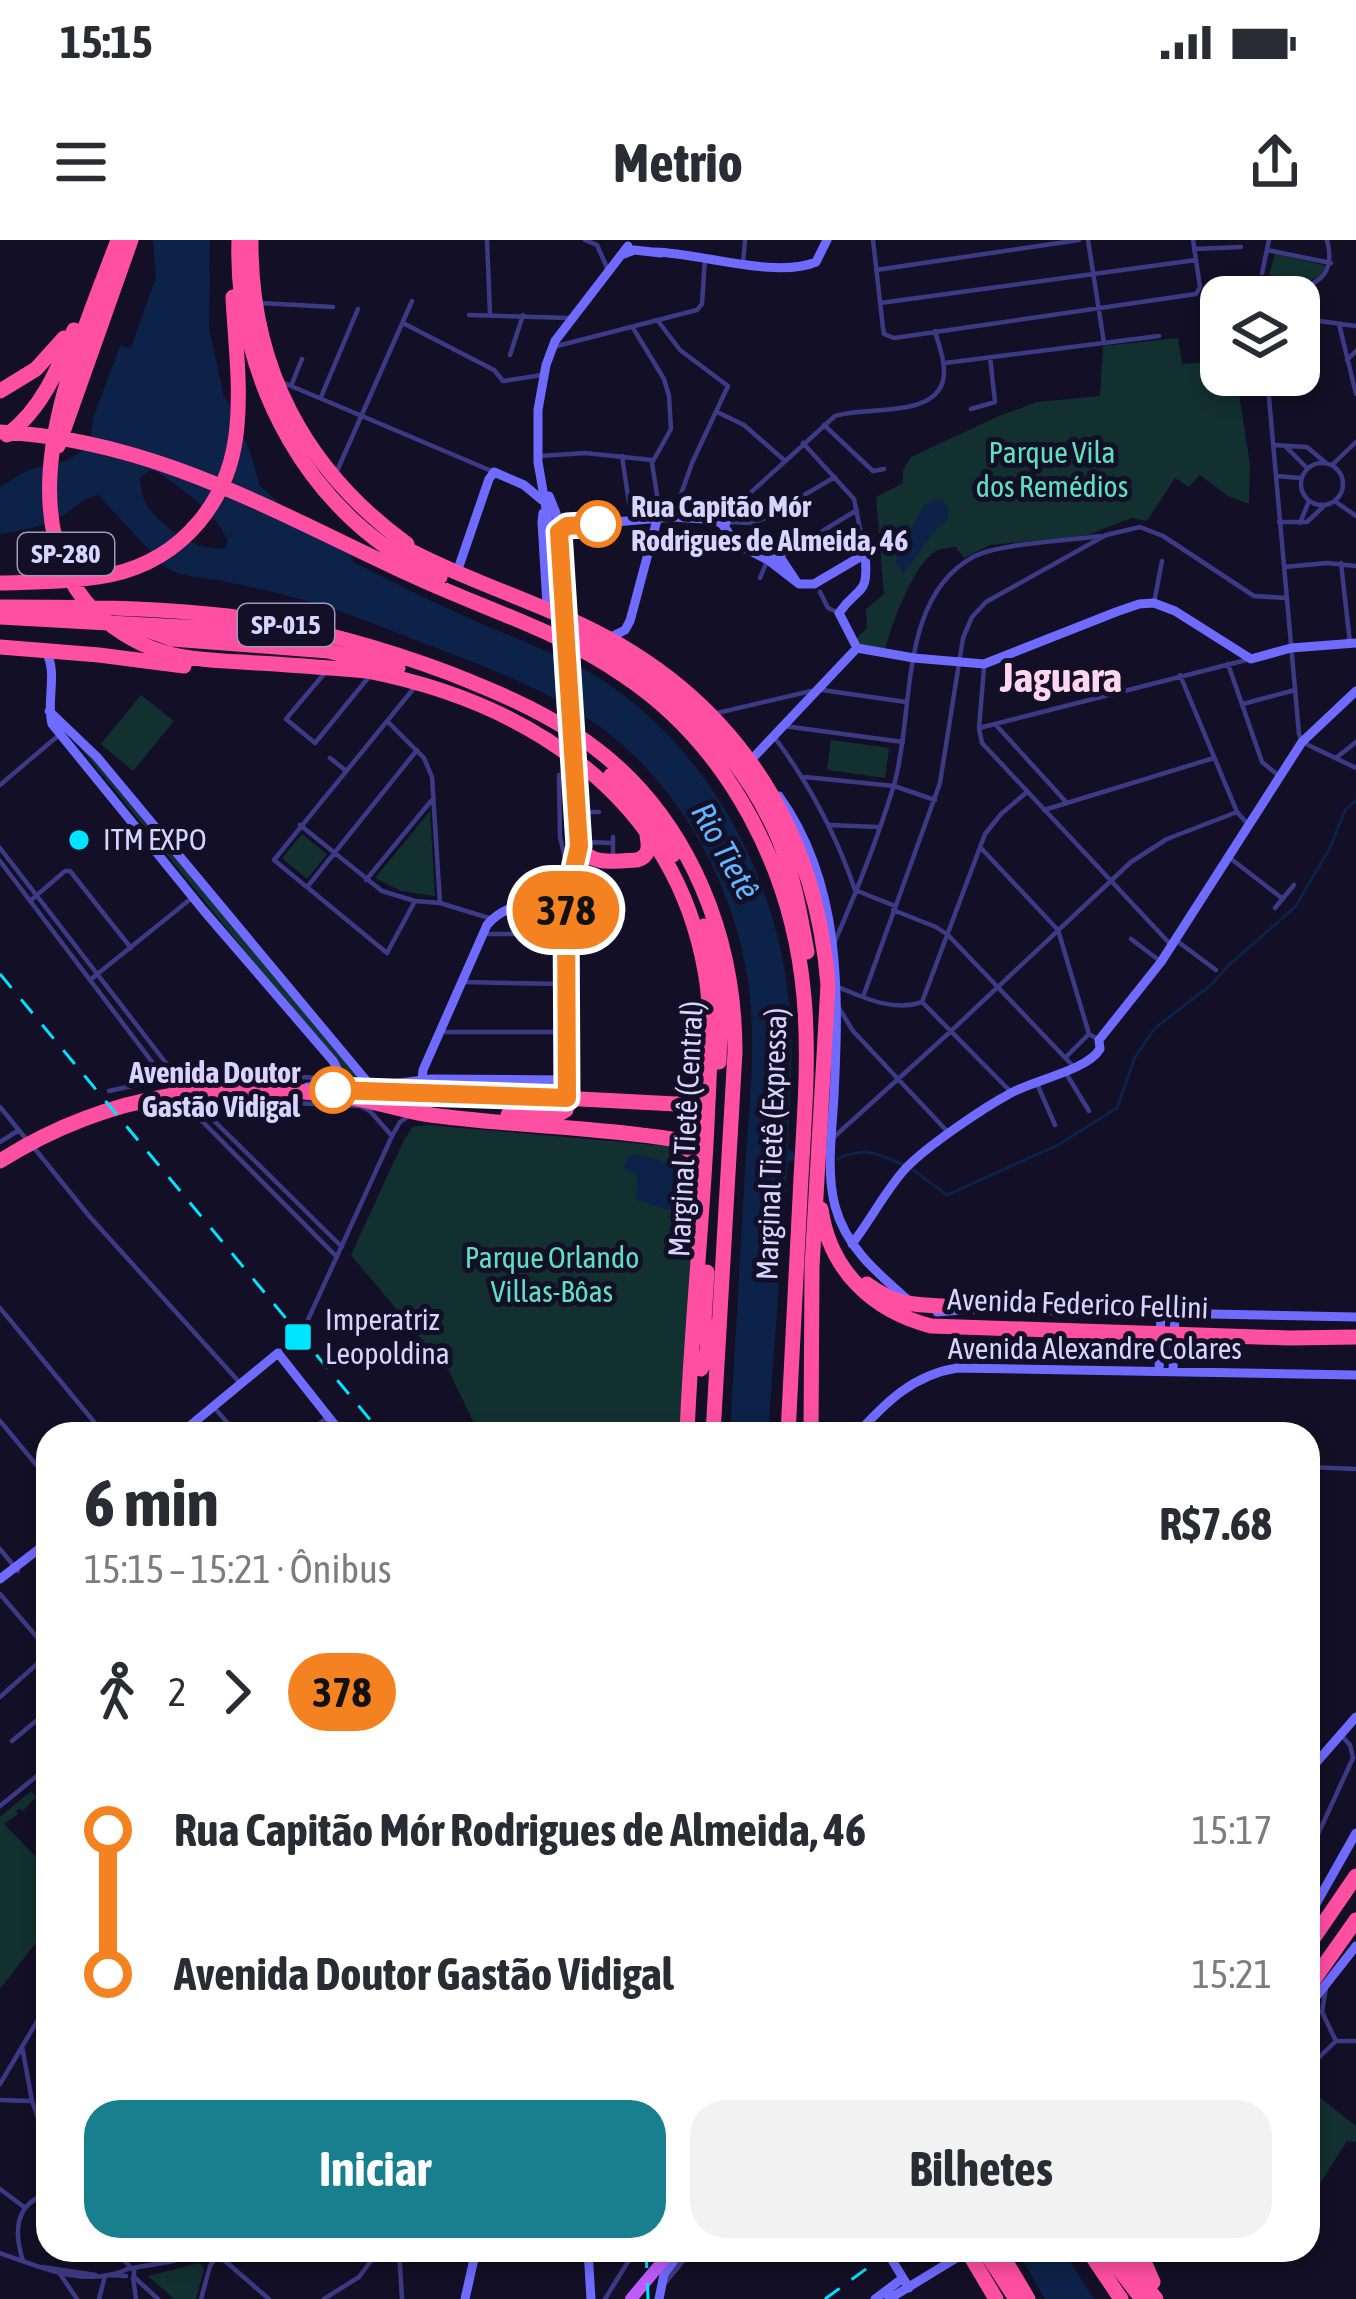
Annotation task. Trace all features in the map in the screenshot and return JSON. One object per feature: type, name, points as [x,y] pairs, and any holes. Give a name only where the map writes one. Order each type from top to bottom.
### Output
[{"type":"highway","points":[[0,436],[17,428],[40,400],[115,240]]},
{"type":"highway","points":[[115,240],[51,425],[44,472],[46,520],[54,551],[75,590],[109,624],[154,649],[208,660],[419,682],[514,720],[557,744],[655,835],[674,845],[711,908]]},
{"type":"highway","name":"SP-280","points":[[131,240],[54,466],[55,520],[82,583],[116,614],[160,636],[201,643]]},
{"type":"highway","points":[[236,240],[244,312],[259,370],[293,446],[329,499],[385,547],[428,572],[591,642],[637,671],[702,724],[755,794],[796,890],[812,1002],[806,1250]]},
{"type":"highway","points":[[0,583],[118,573],[162,556],[196,526],[218,497],[232,461],[238,419],[236,240]]},
{"type":"highway","points":[[250,240],[254,303],[263,345],[298,427],[334,479],[372,518],[419,553]]},
{"type":"highway","points":[[0,391],[36,369],[77,321]]},
{"type":"highway","points":[[274,407],[322,477],[382,535],[457,572],[538,601],[661,672],[712,714],[755,767],[802,860],[833,986],[824,1175],[812,1267],[811,1422]]},
{"type":"highway","name":"Marginal Tietê (Expressa)","points":[[0,436],[32,435],[116,450],[240,492],[582,650],[655,698],[697,741],[755,823],[778,873],[798,952],[806,1034],[792,1422]]},
{"type":"highway","name":"SP-015","points":[[0,607],[190,612],[290,626],[414,660],[491,689],[586,747],[634,799],[655,835]]},
{"type":"highway","points":[[571,610],[584,626]]},
{"type":"highway","points":[[0,617],[262,631],[368,651],[425,672]]},
{"type":"highway","points":[[0,628],[98,624],[165,629],[173,625]]},
{"type":"highway","name":"SP-015","points":[[201,643],[328,651],[425,672],[550,724]]},
{"type":"highway","points":[[0,647],[312,678],[366,678]]},
{"type":"highway","name":"Marginal Tietê (Expressa)","points":[[586,747],[629,777],[656,807],[692,864],[711,908],[732,992],[735,1029],[714,1422]]},
{"type":"highway","points":[[725,778],[795,874],[833,986]]},
{"type":"highway","points":[[579,844],[595,860],[641,859],[655,835]]},
{"type":"highway","points":[[655,835],[703,939],[716,1031],[692,1422]]},
{"type":"highway","name":"Marginal Tietê (Central)","points":[[655,835],[694,899],[715,961],[722,1003],[696,1368]]},
{"type":"highway","points":[[2,1156],[69,1116],[147,1091],[194,1084],[330,1090],[423,1086],[567,1089],[589,1099],[686,1102],[702,1088],[715,1052]]},
{"type":"highway","points":[[310,1088],[348,1097],[397,1118],[463,1117],[677,1141],[698,1163],[701,1218]]},
{"type":"highway","points":[[463,1117],[556,1115],[566,1110],[567,1089]]},
{"type":"highway","points":[[804,1118],[811,1089]]},
{"type":"highway","points":[[793,1422],[814,1166],[825,1152]]},
{"type":"highway","name":"Avenida Federico Fellini","points":[[824,1175],[823,1222],[843,1268],[876,1303],[910,1321],[942,1327],[1356,1337]]},
{"type":"highway","points":[[823,1222],[859,1278],[885,1296],[913,1305],[943,1306]]},
{"type":"highway","points":[[696,1368],[706,1358],[724,1229]]},
{"type":"highway","points":[[1335,1909],[1356,1858]]},
{"type":"highway","points":[[1320,1930],[1356,1876]]},
{"type":"highway","points":[[1320,1943],[1356,1892]]},
{"type":"highway","points":[[1320,1956],[1356,1906]]},
{"type":"highway","points":[[1320,1973],[1356,1920]]},
{"type":"highway","points":[[1326,1965],[1356,1932]]},
{"type":"highway","points":[[988,2262],[1007,2297]]},
{"type":"highway","points":[[993,2262],[1028,2299]]},
{"type":"highway","points":[[1098,2262],[1128,2298]]},
{"type":"highway","points":[[1114,2262],[1128,2298]]},
{"type":"highway","points":[[1120,2262],[1161,2299]]},
{"type":"highway","points":[[1143,2262],[1161,2299]]},
{"type":"main road","points":[[567,1089],[566,905],[579,844],[559,532],[540,456],[538,410],[552,347],[625,248],[771,266],[813,264],[827,240]]},
{"type":"main road","points":[[649,251],[676,246],[703,258]]},
{"type":"main road","points":[[540,456],[579,844],[560,891],[547,901]]},
{"type":"main road","points":[[457,572],[494,472],[524,485],[547,507]]},
{"type":"main road","points":[[547,507],[542,521],[538,601],[565,612],[571,610],[566,536],[570,525]]},
{"type":"main road","points":[[559,532],[570,525],[664,519],[724,523],[738,545],[774,558],[799,584],[814,584],[865,554],[864,586],[839,613],[856,648]]},
{"type":"main road","points":[[607,639],[621,633],[630,621],[664,519]]},
{"type":"main road","points":[[856,648],[984,664],[1116,612],[1154,602],[1251,659],[1291,648],[1353,643]]},
{"type":"main road","points":[[825,1152],[832,1137],[838,1035],[834,944],[812,864],[793,818],[755,767],[774,736],[856,648]]},
{"type":"main road","points":[[53,651],[49,711],[71,747],[333,1061],[337,1076],[310,1088]]},
{"type":"main road","points":[[853,1244],[915,1160],[1012,1093],[1090,1062],[1100,1053],[1094,1037],[1161,962],[1302,742],[1356,691]]},
{"type":"main road","points":[[63,730],[79,737],[369,1084]]},
{"type":"main road","points":[[71,747],[79,737]]},
{"type":"main road","points":[[156,851],[158,842],[165,841]]},
{"type":"main road","points":[[424,1114],[423,1070],[486,924],[513,908],[547,901],[566,905]]},
{"type":"main road","points":[[218,927],[229,918]]},
{"type":"main road","points":[[282,1004],[283,994],[292,995]]},
{"type":"main road","points":[[310,1088],[423,1086]]},
{"type":"main road","points":[[824,1175],[853,1244],[876,1274],[913,1305],[939,1312],[973,1309]]},
{"type":"main road","points":[[892,1286],[943,1306],[973,1309],[1356,1316]]},
{"type":"main road","points":[[1159,1371],[1161,1313]]},
{"type":"main road","points":[[1173,1371],[1174,1313]]},
{"type":"main road","points":[[194,1422],[278,1353],[332,1422]]},
{"type":"main road","name":"Avenida Alexandre Colares","points":[[869,1422],[904,1387],[945,1370],[968,1367],[1356,1375]]},
{"type":"main road","points":[[0,1586],[36,1553]]},
{"type":"main road","points":[[1320,1759],[1356,1717]]},
{"type":"main road","points":[[1320,1897],[1356,1833]]},
{"type":"main road","points":[[1320,1993],[1356,1946]]},
{"type":"main road","points":[[465,2299],[473,2262]]},
{"type":"main road","points":[[589,2262],[591,2299]]},
{"type":"main road","points":[[624,2293],[653,2262]]},
{"type":"main road","points":[[659,2299],[664,2274],[673,2262]]},
{"type":"main road","points":[[893,2262],[908,2286]]},
{"type":"main road","points":[[889,2299],[941,2262]]},
{"type":"main road","points":[[875,2299],[908,2286]]},
{"type":"street","points":[[487,240],[490,314]]},
{"type":"street","points":[[585,240],[597,245],[608,270]]},
{"type":"street","points":[[743,263],[746,240]]},
{"type":"street","points":[[873,240],[887,336],[901,338],[1196,294],[1200,286],[1192,240]]},
{"type":"street","points":[[876,270],[1084,240],[1104,343]]},
{"type":"street","points":[[1262,272],[1269,240]]},
{"type":"street","points":[[1320,278],[1330,263],[1327,240]]},
{"type":"street","points":[[1194,249],[1241,247]]},
{"type":"street","points":[[1267,250],[1330,263]]},
{"type":"street","points":[[552,347],[693,312],[700,307],[703,258]]},
{"type":"street","points":[[879,303],[1196,260]]},
{"type":"street","points":[[334,479],[412,301]]},
{"type":"street","points":[[254,303],[333,307]]},
{"type":"street","points":[[320,398],[358,309]]},
{"type":"street","points":[[469,315],[571,318]]},
{"type":"street","points":[[510,355],[524,315]]},
{"type":"street","points":[[658,321],[680,350],[728,385],[664,519]]},
{"type":"street","points":[[1320,321],[1356,326]]},
{"type":"street","points":[[403,323],[494,370],[503,381],[544,375]]},
{"type":"street","points":[[1339,324],[1356,394]]},
{"type":"street","points":[[633,328],[670,396],[671,429],[652,460],[664,519]]},
{"type":"street","points":[[724,523],[737,505],[835,416],[917,405],[940,386],[945,374],[935,331]]},
{"type":"street","points":[[943,363],[1159,336]]},
{"type":"street","points":[[1347,360],[1356,351]]},
{"type":"street","points":[[971,409],[995,402],[990,356]]},
{"type":"street","points":[[302,358],[283,383],[494,472]]},
{"type":"street","points":[[1269,396],[1302,742],[1356,768]]},
{"type":"street","points":[[717,412],[744,425],[784,460]]},
{"type":"street","points":[[824,425],[873,471],[884,469]]},
{"type":"street","points":[[803,442],[849,490],[858,510],[865,554]]},
{"type":"street","points":[[1324,506],[1309,501],[1301,491],[1301,478],[1313,465],[1329,464],[1356,442]]},
{"type":"street","points":[[1273,445],[1307,447],[1342,476],[1343,482],[1335,501],[1312,520],[1279,522]]},
{"type":"street","points":[[1285,446],[1307,469]]},
{"type":"street","points":[[540,456],[585,453],[652,460]]},
{"type":"street","points":[[622,456],[629,503]]},
{"type":"street","points":[[724,523],[764,519],[836,476]]},
{"type":"street","points":[[1276,476],[1301,478]]},
{"type":"street","points":[[1300,523],[1309,501]]},
{"type":"street","points":[[1335,501],[1356,516]]},
{"type":"street","points":[[737,505],[745,523]]},
{"type":"street","points":[[760,578],[774,558],[858,510]]},
{"type":"street","points":[[834,944],[893,786],[918,633],[929,602],[961,564],[994,549],[1150,529],[1255,596],[1286,598]]},
{"type":"street","points":[[862,997],[945,766],[967,625],[986,602],[1106,535]]},
{"type":"street","points":[[1154,602],[1162,560]]},
{"type":"street","points":[[1341,563],[1353,643]]},
{"type":"street","points":[[1284,567],[1356,566]]},
{"type":"street","points":[[820,592],[828,608],[839,613]]},
{"type":"street","points":[[979,728],[1251,659]]},
{"type":"street","points":[[984,664],[979,728],[983,745],[1110,882],[1174,943],[1216,970]]},
{"type":"street","points":[[1228,664],[1262,762],[1280,777]]},
{"type":"street","points":[[1180,675],[1237,812],[1249,826]]},
{"type":"street","points":[[312,678],[286,721],[315,742],[366,678]]},
{"type":"street","points":[[414,688],[274,860],[387,953],[415,901]]},
{"type":"street","points":[[712,714],[819,689],[909,702]]},
{"type":"street","points":[[1242,705],[1295,690]]},
{"type":"street","points":[[386,720],[430,770],[440,903]]},
{"type":"street","points":[[996,724],[1067,803]]},
{"type":"street","points":[[784,726],[903,742]]},
{"type":"street","points":[[0,785],[63,730]]},
{"type":"street","points":[[774,736],[804,777],[855,890],[948,935],[1065,1058],[1090,1111]]},
{"type":"street","points":[[1336,758],[1356,742]]},
{"type":"street","points":[[307,887],[417,750]]},
{"type":"street","points":[[330,758],[345,770]]},
{"type":"street","points":[[1044,810],[1214,758]]},
{"type":"street","points":[[569,867],[561,845],[559,775],[586,774],[579,844],[613,840],[613,856]]},
{"type":"street","points":[[804,777],[893,786],[935,800]]},
{"type":"street","points":[[922,1002],[980,847],[993,822],[1027,792]]},
{"type":"street","points":[[366,880],[434,798]]},
{"type":"street","points":[[581,812],[599,812]]},
{"type":"street","points":[[832,1137],[1131,862],[1167,839],[1237,812]]},
{"type":"street","points":[[300,825],[382,891],[440,903],[486,924],[565,934]]},
{"type":"street","points":[[829,825],[878,827]]},
{"type":"street","points":[[980,847],[1058,930],[1094,1037],[1065,1058]]},
{"type":"street","points":[[0,848],[193,1100],[341,1247]]},
{"type":"street","points":[[1230,857],[1282,899]]},
{"type":"street","points":[[0,861],[182,1101],[337,1257]]},
{"type":"street","points":[[31,901],[65,871],[73,874],[130,948]]},
{"type":"street","points":[[1275,908],[1294,885]]},
{"type":"street","points":[[90,980],[193,897]]},
{"type":"street","points":[[827,916],[845,917]]},
{"type":"street","points":[[60,940],[67,935]]},
{"type":"street","points":[[1131,939],[1161,962]]},
{"type":"street","points":[[463,982],[565,984]]},
{"type":"street","points":[[833,986],[890,1006],[922,1002]]},
{"type":"street","points":[[922,1002],[1012,1093]]},
{"type":"street","points":[[838,1008],[853,1031],[950,1135]]},
{"type":"street","points":[[838,1035],[853,1031]]},
{"type":"street","points":[[440,1032],[566,1032]]},
{"type":"street","points":[[110,1090],[205,1074],[325,1077],[333,1061]]},
{"type":"street","points":[[205,1074],[202,1087],[212,1099]]},
{"type":"street","points":[[1036,1082],[1055,1124]]},
{"type":"street","points":[[182,1101],[360,1106],[392,1136]]},
{"type":"street","points":[[0,1107],[90,1217],[241,1384]]},
{"type":"street","points":[[385,1127],[397,1118]]},
{"type":"street","points":[[306,1324],[323,1297],[397,1118]]},
{"type":"street","points":[[2,1156],[34,1149],[90,1123]]},
{"type":"street","points":[[2,1156],[19,1130]]},
{"type":"street","points":[[0,1308],[94,1422]]},
{"type":"street","points":[[278,1353],[289,1344]]},
{"type":"street","points":[[213,1406],[227,1422]]},
{"type":"street","points":[[322,1422],[328,1417]]},
{"type":"street","points":[[0,1421],[36,1464]]},
{"type":"street","points":[[1320,1468],[1356,1469]]},
{"type":"street","points":[[0,1549],[16,1569]]},
{"type":"street","points":[[0,1586],[36,1636]]},
{"type":"street","points":[[0,1697],[36,1663]]},
{"type":"street","points":[[12,1741],[36,1721]]},
{"type":"street","points":[[1320,1832],[1353,1758],[1341,1736]]},
{"type":"street","points":[[0,1806],[36,1777]]},
{"type":"street","points":[[1328,1984],[1322,2012],[1336,2041]]},
{"type":"street","points":[[0,2084],[36,2022]]},
{"type":"street","points":[[1320,2056],[1336,2041],[1356,2041]]},
{"type":"street","points":[[22,2046],[36,2112]]},
{"type":"street","points":[[0,2100],[32,2101]]},
{"type":"street","points":[[0,2188],[24,2207]]},
{"type":"street","points":[[22,2261],[17,2226],[24,2207],[36,2198]]},
{"type":"street","points":[[0,2253],[59,2274],[68,2280],[77,2299]]},
{"type":"street","points":[[124,2262],[135,2295]]},
{"type":"street","points":[[68,2280],[129,2273],[164,2262]]},
{"type":"street","points":[[208,2262],[210,2266]]},
{"type":"street","points":[[201,2299],[213,2262]]},
{"type":"street","points":[[227,2262],[269,2299]]},
{"type":"street","points":[[324,2299],[359,2277],[371,2262]]},
{"type":"street","points":[[400,2262],[402,2299]]},
{"type":"street","points":[[624,2293],[632,2262]]},
{"type":"street","points":[[663,2285],[682,2262]]},
{"type":"street","points":[[143,2285],[147,2266]]},
{"type":"street","points":[[42,2267],[102,2276]]},
{"type":"street","points":[[129,2273],[158,2299]]},
{"type":"street","points":[[99,2299],[102,2276]]},
{"type":"green space","points":[[1275,254],[1325,268],[1319,276],[1269,275]]},
{"type":"green space","name":"Parque Vila dos Remédios","points":[[1178,338],[1182,364],[1200,363],[1200,396],[1239,396],[1250,465],[1249,504],[1228,496],[1200,475],[1189,487],[1175,478],[1147,521],[1132,518],[1085,536],[990,545],[964,558],[956,547],[938,550],[912,581],[885,649],[859,645],[856,639],[867,628],[866,609],[884,594],[876,497],[903,483],[903,470],[911,457],[999,416],[1037,402],[1100,396],[1103,346]]},
{"type":"green space","points":[[141,695],[174,721],[133,771],[101,744]]},
{"type":"green space","points":[[79,738],[359,1077],[353,1079],[291,1008],[75,741]]},
{"type":"green space","points":[[831,740],[889,748],[885,778],[827,770]]},
{"type":"green space","points":[[430,811],[435,896],[401,891],[375,878]]},
{"type":"green space","points":[[302,834],[327,854],[307,879],[282,858]]},
{"type":"green space","name":"Parque Orlando Villas-Bôas","points":[[412,1127],[667,1146],[683,1158],[696,1187],[682,1422],[473,1422],[450,1373],[351,1255]]},
{"type":"green space","points":[[31,1791],[36,1797],[4,1824],[36,1857],[36,1942],[0,1989],[0,1817]]},
{"type":"green space","points":[[1320,2098],[1356,2126],[1356,2142],[1347,2141],[1320,2183]]},
{"type":"green space","points":[[200,2263],[204,2269],[196,2299],[174,2299],[148,2276]]},
{"type":"water","name":"Rio Tietê","points":[[153,240],[210,240],[209,328],[224,397],[249,449],[260,486],[324,542],[352,555],[353,562],[602,680],[680,747],[738,832],[775,928],[791,1030],[788,1149],[795,1160],[788,1162],[769,1422],[731,1422],[752,1028],[748,981],[729,905],[695,833],[647,769],[618,741],[554,698],[501,673],[311,602],[170,569],[98,495],[48,523],[0,534],[0,487],[28,470],[66,461],[90,446],[93,418],[120,346],[131,348],[156,277]],"holes":[[[156,471],[196,501],[228,540],[226,548],[205,547],[173,532],[145,501],[140,478]]]},
{"type":"water","points":[[935,500],[948,507],[949,518],[903,574],[896,563],[897,553],[924,506]]},
{"type":"water","points":[[633,1154],[673,1167],[679,1181],[673,1208],[636,1200],[637,1175],[624,1169]]},
{"type":"water","points":[[1024,2262],[1071,2262],[1094,2299],[1045,2299]]},
{"type":"waterway","points":[[913,1170],[947,1195],[1058,1145],[1117,1108],[1135,1057],[1155,1028],[1212,984],[1295,907],[1330,848],[1345,810],[1356,800]]},
{"type":"waterway","points":[[838,1159],[864,1152],[904,1165]]},
{"type":"railway","points":[[0,974],[372,1422]]},
{"type":"railway","points":[[646,2262],[648,2299]]},
{"type":"railway","points":[[825,2299],[876,2262]]},
{"type":"bus line","name":"378","points":[[333,1090],[567,1098],[566,905],[579,846],[559,532],[567,526],[598,524]]},
{"type":"place","name":"Rua Capitão Mór Rodrigues de Almeida, 46","points":[[598,524]]},
{"type":"place","name":"ITM EXPO","points":[[79,840]]},
{"type":"place","name":"Avenida Doutor Gastão Vidigal","points":[[333,1090]]},
{"type":"place","name":"Imperatriz Leopoldina","points":[[298,1337]]},
{"type":"district","name":"Jaguara","points":[[1061,677]]}]
